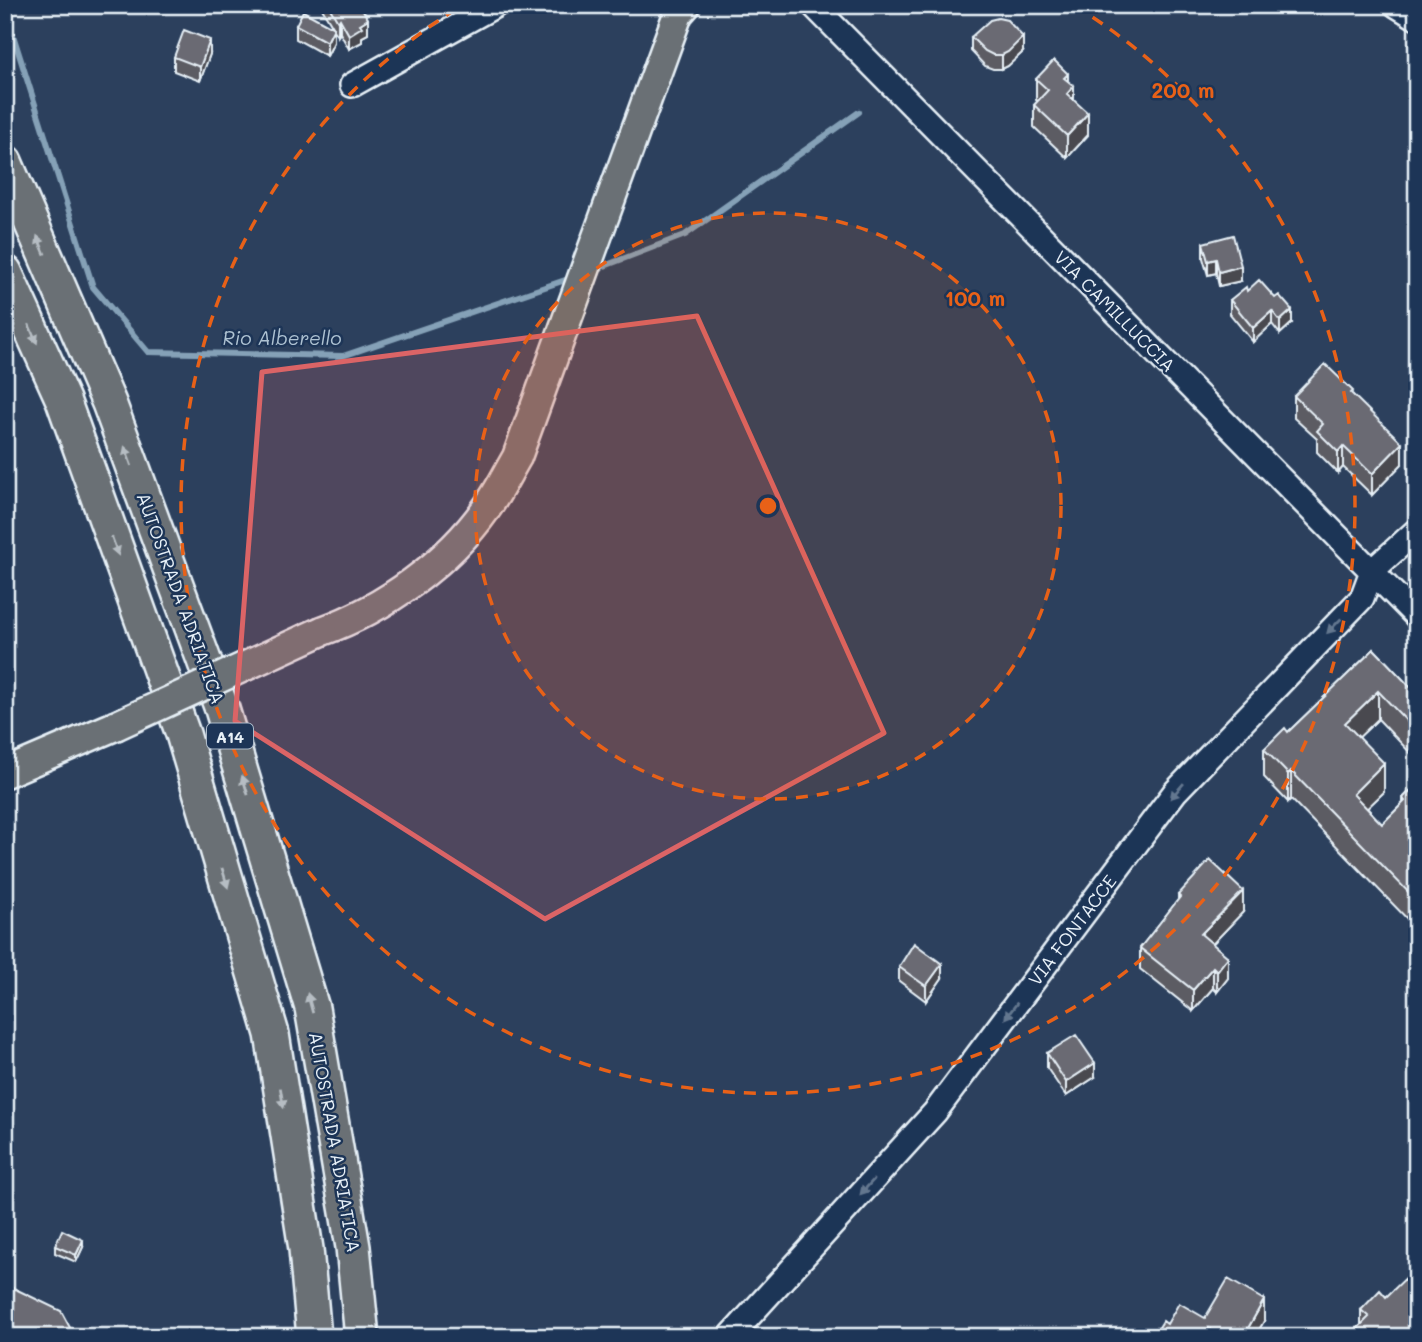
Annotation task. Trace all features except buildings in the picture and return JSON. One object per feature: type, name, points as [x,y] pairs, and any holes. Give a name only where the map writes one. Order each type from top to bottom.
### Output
[{"type":"highway","name":"AUTOSTRADA ADRIATICA","points":[[5,162],[109,403],[222,709],[312,1009],[353,1247],[362,1337]]},
{"type":"highway","name":"A14","points":[[5,272],[63,400],[183,734],[272,1034],[306,1249],[314,1337]]},
{"type":"main road","points":[[5,774],[322,631],[346,623],[392,597],[421,576],[486,510],[517,457],[681,8]]},
{"type":"street","points":[[352,85],[496,5]]},
{"type":"street","name":"VIA CAMILLUCCIA","points":[[813,5],[1417,617]]},
{"type":"street","points":[[1396,5],[1417,18]]},
{"type":"street","name":"VIA FONTACCE","points":[[730,1337],[935,1112],[1175,792],[1362,597],[1372,571],[1417,530]]},
{"type":"highlighted area","points":[[697,316],[884,733],[545,919],[235,721],[262,372]]},
{"type":"waterway","name":"Rio Alberello","points":[[5,10],[93,287],[148,352],[343,356],[574,277]]},
{"type":"waterway","name":"Rio Alberello","points":[[594,270],[685,235],[859,112]]}]
